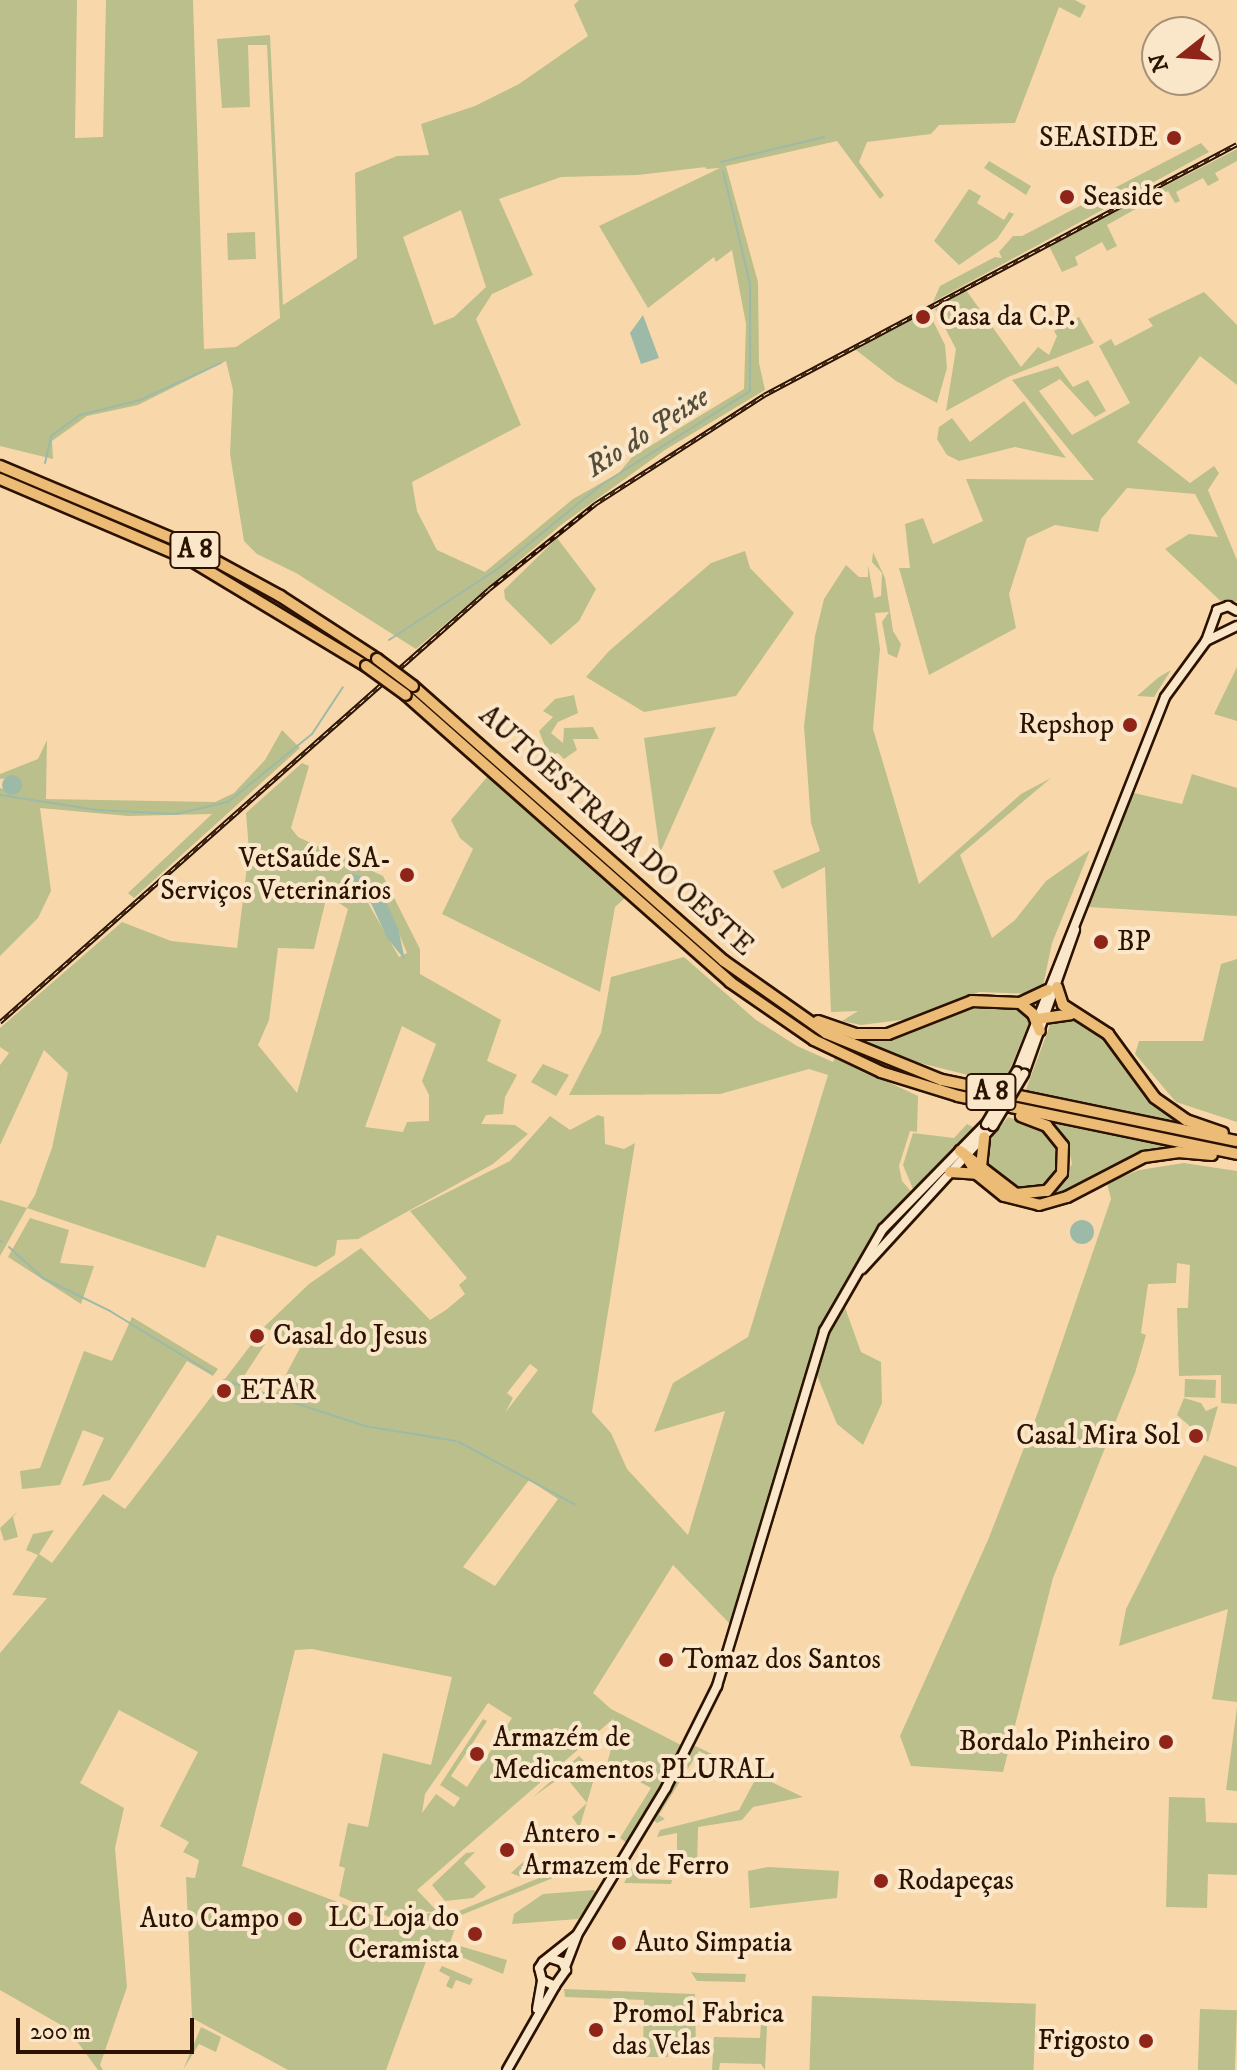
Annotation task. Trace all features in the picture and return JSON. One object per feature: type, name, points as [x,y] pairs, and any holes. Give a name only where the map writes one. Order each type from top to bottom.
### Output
[{"type":"highway","name":"AUTOESTRADA DO OESTE","points":[[0,466],[192,548],[377,659],[413,686],[763,992],[826,1033],[918,1072],[1237,1138]]},
{"type":"highway","name":"AUTOESTRADA DO OESTE","points":[[0,479],[192,561],[366,666],[406,695],[751,998],[857,1061],[958,1096],[1237,1156]]},
{"type":"highway","points":[[763,992],[837,1030],[865,1035],[909,1029],[980,999],[1020,1003],[1052,988],[1073,1014],[1108,1034],[1138,1078],[1165,1106],[1198,1125],[1237,1138]]},
{"type":"highway","points":[[1020,1003],[1041,1022],[1073,1014]]},
{"type":"highway","points":[[950,1172],[980,1171],[1008,1190],[1031,1196],[1058,1180],[1065,1155],[1060,1138],[1047,1126],[958,1096]]},
{"type":"highway","points":[[980,1171],[984,1137]]},
{"type":"highway","points":[[963,1153],[1012,1201],[1039,1205],[1155,1154],[1189,1152],[1237,1156]]},
{"type":"main road","points":[[844,1292],[950,1172],[963,1153],[984,1137],[1020,1072],[1041,1022],[1158,710],[1206,641],[1219,609],[1235,606]]},
{"type":"main road","points":[[1214,620],[1228,631]]},
{"type":"main road","points":[[1206,641],[1237,626]]},
{"type":"main road","points":[[507,2070],[536,2014],[555,1986],[566,1977],[565,1967],[577,1935],[666,1788],[717,1686],[824,1331],[883,1229],[989,1125]]},
{"type":"main road","points":[[536,2014],[542,1980],[539,1968],[577,1935]]},
{"type":"main road","points":[[550,1958],[565,1967]]},
{"type":"main road","points":[[542,1980],[555,1986]]},
{"type":"green space","points":[[0,0],[77,0],[75,138],[103,137],[106,0],[193,0],[204,349],[236,347],[280,318],[267,45],[248,45],[250,107],[222,108],[217,39],[270,35],[283,305],[357,258],[355,173],[397,156],[429,155],[421,124],[475,106],[519,84],[588,36],[574,5],[579,0],[1075,0],[1086,6],[1080,18],[1059,7],[1015,123],[939,125],[931,134],[867,142],[859,162],[884,195],[880,199],[837,141],[726,166],[758,282],[759,363],[765,390],[665,450],[561,525],[416,649],[296,573],[257,554],[244,541],[230,454],[233,390],[226,361],[138,405],[87,416],[52,441],[53,459],[0,446]],"holes":[[[720,168],[599,226],[648,308],[714,257],[716,262],[732,250],[746,324],[744,389],[632,457],[619,473],[573,499],[485,572],[437,550],[417,511],[412,482],[521,425],[476,319],[492,294],[533,275],[499,199],[561,177],[638,175]],[[461,210],[486,287],[454,317],[434,325],[403,237]]]},
{"type":"green space","points":[[1201,143],[1209,152],[933,302],[940,286],[995,257],[1002,258],[999,252],[1013,236],[1022,236]]},
{"type":"green space","points":[[1237,149],[1237,161],[1215,173],[1219,180],[1208,186],[1203,178],[1176,192],[1180,201],[1175,203],[1168,191],[1107,225],[1117,246],[1107,251],[1102,242],[1075,257],[1078,265],[1062,272],[1049,246]]},
{"type":"green space","points":[[989,161],[1031,186],[1026,195],[984,168]]},
{"type":"green space","points":[[969,189],[981,196],[977,203],[1004,220],[1009,212],[1014,214],[997,239],[959,265],[934,241]]},
{"type":"green space","points":[[255,232],[256,259],[228,260],[227,233]]},
{"type":"green space","points":[[966,290],[1021,367],[1038,347],[1049,355],[1057,336],[1054,331],[1079,317],[1094,343],[1008,377],[946,411],[956,349],[935,309]]},
{"type":"green space","points":[[1204,292],[1237,325],[1237,385],[1200,356],[1137,442],[1190,483],[1214,466],[1219,473],[1208,490],[1237,560],[1237,601],[1226,606],[1165,549],[1189,534],[1218,537],[1195,494],[1127,488],[1101,519],[1098,532],[1055,525],[1027,538],[1009,594],[1016,628],[929,675],[899,568],[910,568],[905,524],[923,518],[933,544],[983,521],[966,479],[1094,480],[1012,380],[1058,366],[1073,387],[1088,380],[1106,411],[1095,417],[1060,379],[1039,391],[1072,435],[1130,403],[1099,346],[1111,339],[1115,346],[1153,326],[1148,319]]},
{"type":"green space","points":[[915,317],[918,322],[931,317],[945,345],[947,368],[937,403],[896,381],[856,350]]},
{"type":"green space","points":[[1024,401],[1066,458],[1015,447],[959,461],[947,455],[937,439],[939,427],[952,418],[970,442]]},
{"type":"green space","points":[[557,538],[596,589],[579,621],[551,645],[505,599],[504,590]]},
{"type":"green space","points":[[745,551],[750,568],[794,613],[736,696],[644,712],[586,677],[609,651],[711,563]]},
{"type":"green space","points":[[873,552],[885,578],[893,631],[901,644],[897,658],[888,654],[882,622],[889,612],[875,613],[880,649],[873,729],[919,884],[1021,794],[1051,778],[960,855],[992,938],[1015,920],[1046,881],[1090,850],[1052,943],[1043,986],[1033,994],[979,992],[917,1018],[861,1025],[842,1021],[858,1011],[831,1012],[825,867],[782,889],[773,871],[820,851],[811,823],[804,726],[815,636],[824,599],[846,565],[859,577],[868,577],[868,565],[874,598],[881,596],[882,573],[872,562]]},
{"type":"green space","points":[[1237,667],[1237,721],[1214,714]]},
{"type":"green space","points":[[1171,670],[1154,697],[1137,696],[1159,677]]},
{"type":"green space","points":[[574,695],[578,713],[558,722],[551,733],[563,743],[564,728],[593,727],[599,739],[573,739],[577,750],[564,759],[558,753],[549,756],[539,731],[553,717],[543,711],[555,699]]},
{"type":"green space","points":[[716,727],[660,853],[644,738]]},
{"type":"green space","points":[[282,730],[300,748],[134,898],[128,893],[212,814],[128,816],[40,808],[51,891],[38,918],[0,956],[0,788],[12,792],[11,778],[0,779],[0,774],[38,759],[47,740],[46,799],[215,802],[234,793],[265,760]]},
{"type":"green space","points":[[302,763],[309,766],[291,828],[298,837],[383,876],[420,949],[420,974],[501,1020],[487,1061],[517,1075],[505,1097],[503,1114],[486,1115],[481,1124],[515,1125],[528,1134],[493,1164],[358,1239],[337,1240],[335,1255],[316,1267],[217,1235],[205,1268],[27,1208],[52,1148],[68,1073],[44,1050],[0,1145],[0,1065],[9,1053],[0,1047],[0,1028],[122,922],[171,941],[237,948],[249,850],[246,813]],"holes":[[[346,889],[381,891],[407,953],[399,957],[364,896]],[[327,895],[348,909],[297,1093],[258,1045],[269,1020],[278,948],[314,949]],[[402,1026],[436,1044],[422,1081],[429,1095],[429,1121],[407,1122],[403,1132],[365,1127]]]},
{"type":"green space","points":[[1192,774],[1237,788],[1237,916],[1088,907],[1125,791],[1182,804]]},
{"type":"green space","points":[[487,777],[625,898],[615,907],[600,992],[442,914],[473,849],[460,838],[451,820]]},
{"type":"green space","points":[[684,957],[756,1020],[797,1046],[833,1062],[835,1057],[918,1096],[917,1132],[910,1131],[899,1166],[902,1181],[915,1196],[883,1229],[843,1302],[861,1352],[881,1362],[882,1403],[863,1445],[837,1424],[814,1368],[750,1587],[691,1744],[803,1797],[753,1807],[742,1820],[698,1827],[697,1870],[677,1869],[677,1833],[657,1837],[660,1830],[739,1810],[755,1780],[699,1751],[659,1815],[665,1819],[657,1823],[649,1817],[632,1847],[620,1838],[651,1788],[607,1764],[617,1726],[613,1719],[417,1890],[438,1912],[459,1911],[573,1864],[575,1869],[459,1916],[450,1943],[507,1960],[503,1974],[432,1945],[386,2070],[288,2070],[192,2018],[186,1877],[195,1878],[199,1860],[183,1852],[189,1842],[160,1826],[198,1752],[119,1710],[80,1783],[124,1808],[115,1848],[127,1987],[100,2065],[103,2070],[98,2070],[68,2029],[0,1990],[0,1653],[47,1598],[12,1595],[38,1555],[26,1550],[33,1534],[54,1530],[39,1554],[52,1563],[103,1494],[125,1509],[254,1341],[265,1344],[238,1385],[274,1397],[301,1346],[264,1327],[309,1284],[361,1248],[430,1320],[446,1310],[465,1294],[459,1285],[467,1278],[410,1211],[510,1161],[550,1116],[570,1130],[598,1115],[604,1117],[605,1144],[624,1149],[635,1143],[592,1412],[611,1433],[627,1469],[688,1535],[725,1411],[654,1432],[673,1383],[748,1337],[828,1075],[809,1069],[720,1094],[569,1095],[601,1033],[611,977]],"holes":[[[530,1364],[538,1370],[505,1413],[513,1398],[507,1393]],[[529,1480],[558,1499],[495,1586],[463,1567]],[[673,1565],[731,1625],[712,1682],[681,1745],[611,1709],[593,1693]],[[312,1649],[452,1677],[431,1765],[383,1753],[368,1827],[348,1823],[339,1866],[345,1868],[339,1896],[389,1917],[393,1910],[435,1912],[388,1921],[242,1866],[295,1650]],[[488,1703],[512,1718],[467,1787],[451,1776],[487,1721],[483,1719],[440,1785],[460,1798],[454,1807],[436,1794],[422,1813],[425,1794]]]},
{"type":"green space","points":[[1237,959],[1237,1122],[1176,1102],[1135,1054],[1139,1041],[1203,1041],[1221,964]]},
{"type":"green space","points":[[989,1003],[1019,1009],[1030,1020],[1004,1084],[900,1058],[852,1038],[909,1034],[974,1004]]},
{"type":"green space","points":[[1068,1018],[1095,1028],[1151,1101],[1190,1126],[1025,1092],[1052,1020]]},
{"type":"green space","points":[[543,1064],[569,1075],[556,1096],[531,1082]]},
{"type":"green space","points":[[1008,1117],[1043,1130],[1057,1144],[1059,1165],[1045,1186],[1016,1189],[984,1161],[985,1147]]},
{"type":"green space","points":[[1049,1121],[1178,1148],[1136,1156],[1069,1192],[1027,1201],[1054,1191],[1072,1164],[1067,1139]]},
{"type":"green space","points":[[967,1124],[975,1128],[913,1189],[903,1165],[913,1133],[954,1138]]},
{"type":"green space","points":[[1184,1163],[1237,1171],[1237,1404],[1221,1403],[1221,1375],[1179,1376],[1177,1308],[1188,1308],[1190,1265],[1177,1263],[1176,1283],[1148,1284],[1141,1333],[1146,1335],[1135,1373],[1053,1578],[1003,1772],[911,1766],[900,1736],[988,1540],[1038,1412],[1111,1199],[1107,1183],[1139,1170]]},
{"type":"green space","points":[[0,1200],[27,1208],[0,1256]]},
{"type":"green space","points":[[30,1218],[69,1230],[60,1263],[94,1266],[81,1304],[8,1257]]},
{"type":"green space","points":[[132,1317],[218,1369],[213,1376],[187,1361],[110,1480],[82,1486],[104,1438],[83,1430],[60,1485],[22,1489],[20,1471],[40,1468],[84,1351],[112,1361]]},
{"type":"green space","points":[[1185,1379],[1216,1380],[1215,1398],[1184,1397]]},
{"type":"green space","points":[[1184,1398],[1201,1403],[1206,1411],[1218,1406],[1208,1442],[1177,1415]]},
{"type":"green space","points":[[1204,1455],[1237,1467],[1237,1702],[1212,1699],[1228,1609],[1119,1646],[1126,1609]]},
{"type":"green space","points":[[18,1511],[13,1517],[18,1537],[4,1541],[0,1528]]},
{"type":"green space","points":[[1237,1707],[1237,1791],[1226,1790]]},
{"type":"green space","points":[[579,1756],[596,1772],[587,1803],[564,1775],[533,1797]]},
{"type":"green space","points":[[1169,1797],[1205,1798],[1206,1822],[1237,1823],[1237,1875],[1208,1874],[1207,1908],[1166,1907]]},
{"type":"green space","points":[[587,1803],[577,1836],[570,1842],[567,1838],[579,1827],[572,1817]]},
{"type":"green space","points":[[475,1852],[464,1863],[486,1887],[473,1898],[445,1901],[432,1885],[466,1853]]},
{"type":"green space","points":[[532,1854],[536,1872],[521,1877],[511,1873]]},
{"type":"green space","points":[[768,1867],[839,1871],[837,1898],[750,1908],[748,1871]]},
{"type":"green space","points":[[632,1868],[637,1869],[638,1879],[672,1880],[671,1884],[624,1883]]},
{"type":"green space","points":[[594,1890],[597,1894],[578,1919],[512,1924],[514,1914],[543,1894]]},
{"type":"green space","points":[[442,1966],[473,1979],[470,1985],[456,1980],[452,1989],[446,1986],[450,1977],[439,1971]]},
{"type":"green space","points":[[691,1972],[746,1974],[745,1982],[697,1981]]},
{"type":"green space","points":[[564,1989],[695,1994],[696,2051],[688,2051],[688,2032],[679,2032],[678,2047],[668,2046],[668,2057],[647,2057],[643,2052],[644,2000],[565,1997]]},
{"type":"green space","points":[[812,1996],[1036,2004],[1034,2070],[809,2070]]},
{"type":"green space","points":[[762,2005],[768,2005],[765,2070],[761,2064],[720,2063],[719,2070],[712,2070],[714,2037],[760,2038]]},
{"type":"green space","points":[[1200,2009],[1237,2010],[1235,2070],[1198,2070]]},
{"type":"green space","points":[[201,2027],[221,2037],[216,2052],[199,2044],[183,2070]]},
{"type":"shaded area","points":[[643,315],[659,358],[641,364],[630,333]]},
{"type":"shaded area","points":[[12,775],[19,778],[22,785],[19,792],[12,795],[5,792],[2,785],[5,778]]},
{"type":"shaded area","points":[[349,873],[367,878],[381,891],[398,928],[405,960],[387,938],[371,903],[343,886]]},
{"type":"shaded area","points":[[1082,1220],[1091,1223],[1094,1232],[1091,1241],[1082,1244],[1073,1241],[1070,1232],[1073,1223]]},
{"type":"waterway","points":[[721,162],[824,137]]},
{"type":"waterway","name":"Rio do Peixe","points":[[389,640],[499,568],[601,485],[750,391],[750,284],[723,171]]},
{"type":"waterway","points":[[45,463],[51,436],[80,415],[140,400],[221,363]]},
{"type":"waterway","points":[[0,795],[97,810],[176,814],[228,802],[312,734],[343,687]]},
{"type":"waterway","points":[[9,1247],[43,1278],[110,1311],[211,1373]]},
{"type":"waterway","points":[[224,1380],[369,1427]]},
{"type":"waterway","points":[[371,1427],[456,1441]]},
{"type":"waterway","points":[[459,1442],[574,1504]]},
{"type":"railway","points":[[0,1022],[489,589],[595,504],[764,395],[1237,144]]},
{"type":"place","name":"SEASIDE","points":[[1174,138]]},
{"type":"place","name":"Seaside","points":[[1067,197]]},
{"type":"place","name":"Casa da C.P.","points":[[923,317]]},
{"type":"place","name":"Repshop","points":[[1130,725]]},
{"type":"place","name":"VetSaúde SA- Serviços Veterinários","points":[[407,875]]},
{"type":"place","name":"BP","points":[[1101,942]]},
{"type":"place","name":"Casal do Jesus","points":[[257,1336]]},
{"type":"place","name":"ETAR","points":[[224,1391]]},
{"type":"place","name":"Casal Mira Sol","points":[[1196,1436]]},
{"type":"place","name":"Tomaz dos Santos","points":[[666,1660]]},
{"type":"place","name":"Bordalo Pinheiro","points":[[1166,1742]]},
{"type":"place","name":"Armazém de Medicamentos PLURAL","points":[[477,1754]]},
{"type":"place","name":"Antero - Armazem de Ferro","points":[[507,1850]]},
{"type":"place","name":"Rodapeças","points":[[881,1881]]},
{"type":"place","name":"Auto Campo","points":[[295,1919]]},
{"type":"place","name":"LC Loja do Ceramista","points":[[475,1934]]},
{"type":"place","name":"Auto Simpatia","points":[[619,1943]]},
{"type":"place","name":"Promol Fabrica das Velas","points":[[596,2030]]},
{"type":"place","name":"Frigosto","points":[[1146,2041]]}]
